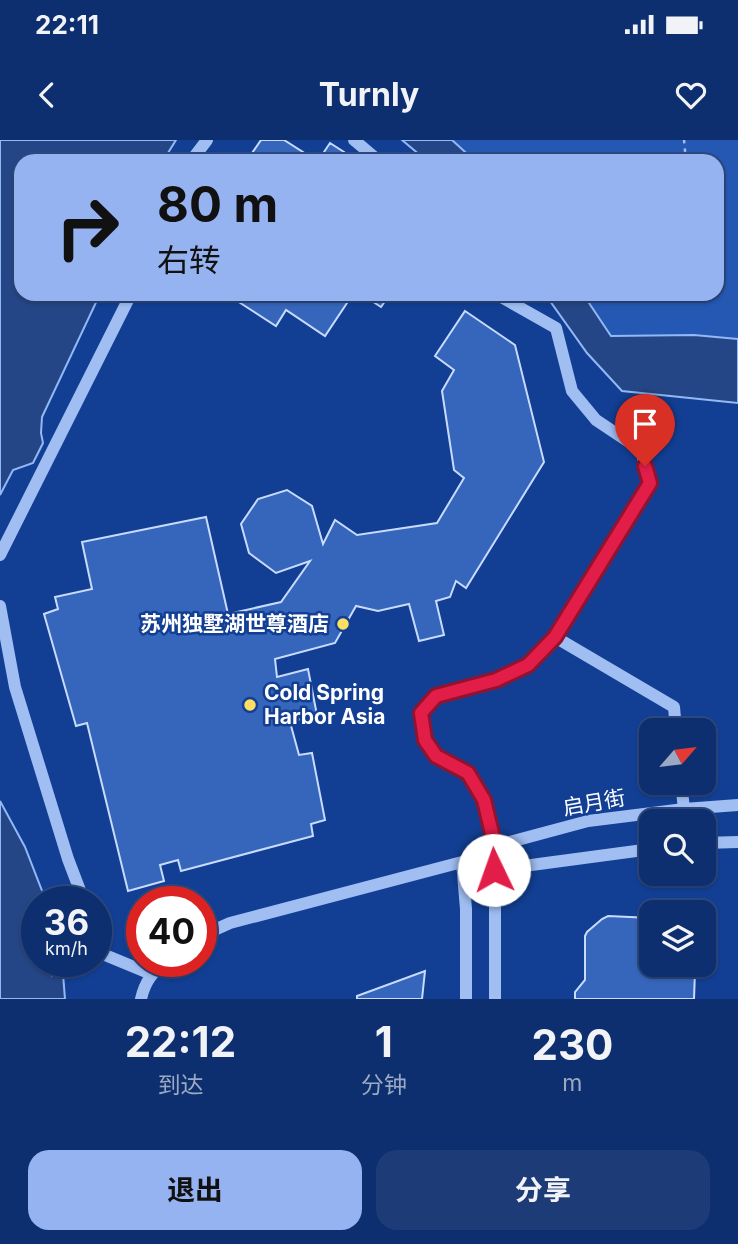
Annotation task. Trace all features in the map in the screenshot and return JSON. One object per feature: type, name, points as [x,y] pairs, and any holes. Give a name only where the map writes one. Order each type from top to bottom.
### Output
[{"type":"street","points":[[196,154],[207,140]]},
{"type":"street","points":[[354,140],[371,154]]},
{"type":"street","points":[[0,555],[127,301]]},
{"type":"street","points":[[495,999],[495,846],[484,800],[468,773],[436,756],[425,740],[421,713],[436,696],[496,680],[528,665],[555,637],[650,483],[641,450],[596,420],[572,391],[556,328],[508,301]]},
{"type":"street","points":[[0,606],[15,687],[78,886]]},
{"type":"street","points":[[555,637],[674,707],[675,718]]},
{"type":"street","points":[[682,795],[684,809]]},
{"type":"street","name":"启月街","points":[[684,809],[738,805]]},
{"type":"street","name":"启月街","points":[[217,929],[230,923],[462,862],[495,846],[588,821],[639,815]]},
{"type":"street","points":[[716,843],[738,842]]},
{"type":"street","name":"启月街","points":[[462,862],[494,870],[639,851]]},
{"type":"street","points":[[462,862],[466,909],[467,999]]},
{"type":"street","points":[[141,999],[149,977]]},
{"type":"shaded area","points":[[0,140],[176,140],[167,154],[14,154],[14,301],[97,301],[42,417],[43,443],[33,463],[13,470],[0,495]]},
{"type":"shaded area","points":[[402,140],[452,140],[467,154],[419,154]]},
{"type":"shaded area","points":[[452,140],[738,140],[738,339],[694,335],[611,336],[588,301],[724,301],[724,154],[467,154]]},
{"type":"shaded area","points":[[550,301],[588,301],[611,336],[694,335],[738,339],[738,403],[622,391],[587,353]]},
{"type":"shaded area","points":[[0,801],[25,847],[40,886],[21,886],[21,977],[63,977],[65,999],[0,999]]},
{"type":"building","points":[[261,140],[284,140],[306,154],[251,154]]},
{"type":"building","points":[[330,143],[347,154],[323,154]]},
{"type":"building","points":[[237,301],[348,301],[325,336],[286,310],[276,326]]},
{"type":"building","points":[[372,301],[385,301],[381,307]]},
{"type":"building","points":[[465,311],[515,345],[544,462],[466,588],[456,581],[450,597],[436,601],[444,635],[419,641],[409,604],[378,611],[356,606],[335,643],[275,659],[277,677],[308,669],[317,715],[290,722],[299,755],[312,753],[325,820],[311,824],[313,836],[181,871],[178,860],[160,865],[164,881],[146,886],[127,886],[87,723],[76,726],[44,614],[58,609],[55,597],[92,589],[82,542],[206,517],[228,614],[281,602],[310,561],[276,573],[249,553],[241,524],[258,499],[287,490],[312,506],[323,544],[335,520],[357,535],[437,523],[464,478],[454,470],[442,391],[454,370],[435,356]]},
{"type":"building","points":[[608,916],[639,917],[639,977],[695,977],[694,999],[575,999],[575,992],[585,980],[585,936]]},
{"type":"building","points":[[425,971],[422,999],[357,999],[357,996]]},
{"type":"place","name":"苏州独墅湖世尊酒店","points":[[343,624]]},
{"type":"place","name":"Cold Spring Harbor Asia","points":[[250,705]]},
{"type":"route","points":[[494,870],[495,846],[484,800],[468,773],[436,756],[425,740],[421,713],[436,696],[496,680],[528,665],[555,637],[650,483],[645,466]]}]
